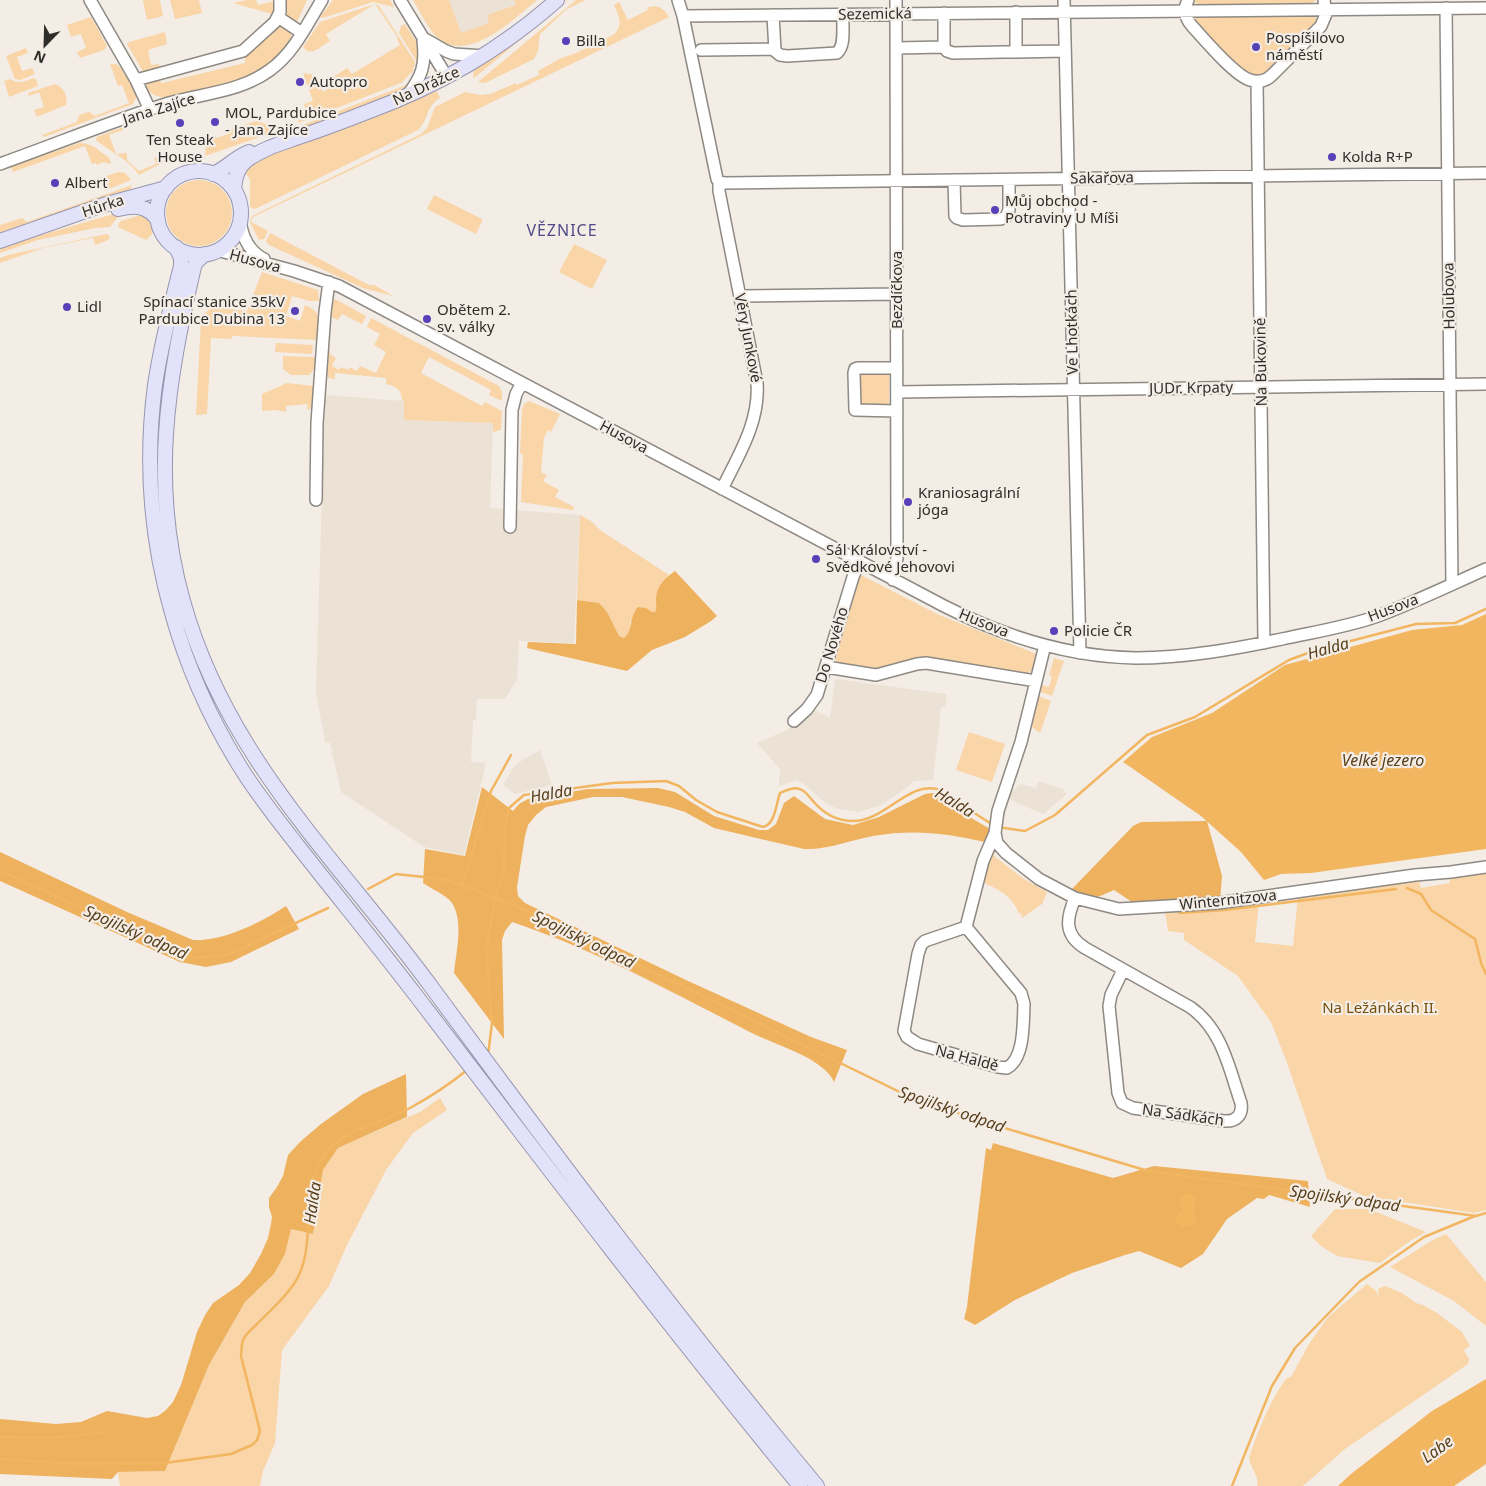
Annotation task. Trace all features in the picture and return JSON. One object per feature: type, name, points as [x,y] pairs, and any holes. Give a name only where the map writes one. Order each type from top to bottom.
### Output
[{"type":"main road","name":"Na Drážce","points":[[234,190],[237,171],[243,164],[263,150],[369,112],[447,77],[484,56],[530,23],[557,0]]},
{"type":"main road","name":"Na Drážce","points":[[213,174],[238,157],[251,151],[281,143]]},
{"type":"main road","points":[[234,190],[225,180],[213,174],[200,171],[187,173],[173,180],[159,200],[158,220],[163,234],[176,247],[181,258],[181,266],[159,360],[151,422],[150,467],[156,542],[179,636],[205,702],[227,745],[252,785],[447,1036],[486,1075],[817,1486]]},
{"type":"main road","name":"Hůrka","points":[[0,241],[103,205],[166,188]]},
{"type":"main road","name":"Husova","points":[[176,247],[187,253],[211,252],[232,238],[240,220],[240,204],[234,190]]},
{"type":"main road","name":"Hůrka","points":[[42,227],[135,206],[145,208],[158,220]]},
{"type":"main road","points":[[211,252],[196,262],[194,267],[174,360],[167,408],[164,448],[164,492],[169,537],[177,581],[190,626],[218,695],[255,759],[287,804],[428,983],[459,1027],[486,1075],[665,1319],[800,1486]]},
{"type":"street","points":[[90,0],[136,80],[150,110]]},
{"type":"street","points":[[136,80],[243,51],[263,34],[278,17],[281,8],[280,0]]},
{"type":"street","name":"Jana Zajíce","points":[[0,164],[150,110],[247,83],[278,63],[302,33],[322,0]]},
{"type":"street","points":[[400,0],[447,77]]},
{"type":"street","name":"Věry Junkové","points":[[678,0],[684,16],[719,182],[719,191],[757,383],[758,400],[751,428],[722,489]]},
{"type":"street","name":"Bezdíčkova","points":[[893,580],[897,558],[896,0]]},
{"type":"street","name":"Ve Lhotkách","points":[[1064,0],[1080,653]]},
{"type":"street","points":[[1186,5],[1189,24],[1238,73],[1248,80],[1257,82],[1264,81],[1272,76],[1321,26],[1325,18],[1325,5]]},
{"type":"street","name":"Sezemická","points":[[684,16],[1064,12],[1186,5],[1486,8]]},
{"type":"street","name":"Holubova","points":[[1446,8],[1452,584]]},
{"type":"street","points":[[1016,12],[1016,52]]},
{"type":"street","points":[[944,13],[944,47],[947,51],[953,53],[1065,51]]},
{"type":"street","points":[[700,50],[774,49],[783,55],[837,53],[840,51],[842,44],[843,14]]},
{"type":"street","points":[[773,15],[774,49]]},
{"type":"street","points":[[278,17],[302,33]]},
{"type":"street","points":[[422,36],[446,52],[484,56]]},
{"type":"street","points":[[407,96],[424,66],[425,56],[422,36]]},
{"type":"street","points":[[896,48],[944,47]]},
{"type":"street","name":"Na Bukovině","points":[[1257,82],[1264,643]]},
{"type":"street","name":"Sakařova","points":[[719,182],[1486,174]]},
{"type":"street","points":[[954,180],[955,216],[963,220],[1001,219],[1006,217],[1009,210],[1009,180]]},
{"type":"street","name":"Husova","points":[[240,220],[244,239],[253,252],[266,260],[329,282],[359,296],[893,580],[977,621],[1045,645],[1080,653],[1134,658],[1169,657],[1215,652],[1342,626],[1369,618],[1486,569]]},
{"type":"street","name":"Husova","points":[[211,252],[294,271]]},
{"type":"street","points":[[316,500],[318,407],[324,312],[329,282]]},
{"type":"street","points":[[740,296],[897,294]]},
{"type":"street","points":[[897,368],[855,369],[854,409],[857,411],[897,411]]},
{"type":"street","points":[[510,527],[512,410],[516,394],[522,383]]},
{"type":"street","name":"JUDr. Krpaty","points":[[897,392],[1486,384]]},
{"type":"street","name":"Do Nového","points":[[794,721],[815,700],[852,577],[859,562]]},
{"type":"street","points":[[966,927],[983,861],[995,833],[997,816],[1021,742],[1045,645]]},
{"type":"street","points":[[826,666],[876,675],[926,664],[1036,681]]},
{"type":"street","name":"Winternitzova","points":[[995,833],[999,846],[1013,860],[1039,879],[1075,898],[1119,909],[1218,903],[1414,874],[1451,872],[1486,867]]},
{"type":"street","name":"Na Sádkách","points":[[1075,898],[1068,922],[1072,937],[1080,945],[1190,1007],[1212,1027],[1219,1039],[1241,1103],[1242,1110],[1233,1121],[1134,1108],[1122,1103],[1118,1093],[1109,1006],[1111,995],[1123,970]]},
{"type":"street","name":"Na Haldě","points":[[966,927],[1024,998],[1020,1052],[1014,1063],[1007,1068],[918,1044],[907,1037],[904,1031],[914,971],[921,945],[927,940],[966,927]]},
{"type":"shaded area","points":[[449,0],[514,0],[516,5],[487,15],[490,23],[461,33]]},
{"type":"shaded area","points":[[325,395],[404,401],[404,420],[493,423],[490,508],[580,515],[574,643],[519,641],[517,679],[505,699],[477,699],[476,720],[473,720],[471,762],[485,763],[464,855],[424,847],[341,792],[330,743],[325,742],[316,692]]},
{"type":"shaded area","points":[[675,571],[717,616],[685,637],[652,650],[627,671],[527,648],[528,642],[576,644],[577,600],[599,603],[607,612],[619,636],[624,638],[629,631],[633,616],[638,607],[655,612],[656,595],[659,587]]},
{"type":"shaded area","points":[[835,679],[947,694],[945,707],[941,707],[933,780],[914,781],[881,805],[859,812],[838,809],[827,804],[797,780],[779,786],[781,770],[757,743],[787,730],[814,710],[830,718]]},
{"type":"shaded area","points":[[540,750],[552,785],[515,794],[503,785],[513,768]]},
{"type":"shaded area","points":[[1038,781],[1062,789],[1067,794],[1043,814],[1008,799],[1011,792],[1021,784],[1036,788]]},
{"type":"shaded area","points":[[482,787],[513,811],[519,804],[528,799],[588,789],[658,788],[675,792],[714,816],[759,830],[768,830],[776,824],[784,803],[794,796],[825,819],[853,825],[879,817],[925,794],[932,793],[939,795],[951,806],[990,829],[985,842],[943,834],[916,832],[873,836],[822,848],[804,849],[714,828],[685,812],[622,797],[593,797],[546,807],[528,825],[517,887],[518,896],[525,903],[686,980],[811,1037],[847,1050],[834,1082],[822,1068],[798,1053],[752,1033],[601,957],[512,922],[505,931],[502,940],[504,1039],[454,973],[458,919],[452,903],[423,883],[425,849],[465,856]]},
{"type":"shaded area","points":[[1207,821],[1222,876],[1220,901],[1142,904],[1132,902],[1114,890],[1089,898],[1072,889],[1133,826],[1141,822]]},
{"type":"shaded area","points":[[0,852],[127,912],[193,940],[216,938],[241,930],[286,906],[299,929],[231,962],[206,967],[180,962],[0,881]]},
{"type":"shaded area","points":[[406,1074],[407,1117],[338,1148],[323,1170],[313,1234],[291,1229],[285,1254],[274,1274],[245,1302],[209,1365],[165,1471],[118,1472],[112,1479],[0,1474],[0,1419],[56,1424],[81,1422],[107,1411],[147,1418],[158,1416],[166,1410],[173,1402],[181,1385],[197,1332],[205,1315],[213,1303],[239,1285],[250,1273],[261,1254],[268,1238],[272,1217],[269,1198],[283,1176],[288,1155],[321,1124],[363,1094]]},
{"type":"shaded area","points":[[993,1143],[1113,1178],[1154,1166],[1308,1181],[1310,1207],[1269,1195],[1264,1199],[1257,1198],[1227,1219],[1203,1254],[1181,1268],[1139,1251],[1072,1273],[1015,1300],[975,1325],[964,1319],[986,1148],[991,1150]]},
{"type":"green space","points":[[143,0],[160,0],[163,16],[147,20]]},
{"type":"green space","points":[[170,0],[199,0],[202,13],[175,19]]},
{"type":"green space","points":[[256,0],[258,5],[275,1],[276,15],[233,3]]},
{"type":"green space","points":[[286,0],[307,0],[297,22],[288,19],[285,14]]},
{"type":"green space","points":[[333,0],[390,0],[394,7],[373,2],[323,18],[320,17]]},
{"type":"green space","points":[[413,0],[449,0],[461,33],[489,23],[487,15],[516,5],[514,0],[537,0],[516,18],[490,36],[463,46],[450,45],[438,38],[428,26]]},
{"type":"green space","points":[[567,0],[474,78],[473,73],[475,69],[502,52]]},
{"type":"green space","points":[[576,0],[586,0],[567,9],[540,34],[538,51],[534,59],[489,81],[484,83],[478,82]]},
{"type":"green space","points":[[1194,0],[1316,0],[1309,5],[1200,5]]},
{"type":"green space","points":[[619,2],[628,20],[648,10],[647,8],[654,6],[663,9],[669,17],[253,217],[251,222],[268,231],[264,239],[259,240],[250,222],[252,216],[421,134],[427,128],[435,107],[465,92],[480,95],[490,94],[516,83],[517,85],[539,75],[538,71],[559,59],[613,35],[619,24],[619,17],[614,5]]},
{"type":"green space","points":[[375,4],[379,6],[415,62],[413,71],[401,83],[298,123],[299,117],[307,113],[304,104],[313,101],[303,73],[311,74],[323,92],[329,88],[329,80],[347,68],[352,74],[400,45],[398,38]]},
{"type":"green space","points":[[375,4],[326,34],[330,41],[320,48],[309,51],[303,47],[320,22]]},
{"type":"green space","name":"Pospíšilovo náměstí","points":[[1197,15],[1313,15],[1318,21],[1268,73],[1255,76],[1244,73],[1194,22]]},
{"type":"green space","points":[[91,17],[107,46],[104,50],[80,58],[77,52],[86,48],[81,34],[71,37],[67,25]]},
{"type":"green space","points":[[405,24],[420,48],[422,63],[417,62],[399,33],[401,26]]},
{"type":"green space","points":[[279,25],[290,31],[292,39],[281,55],[243,80],[168,99],[154,95],[146,88],[148,82],[157,79],[162,83],[245,63],[245,56]]},
{"type":"green space","points":[[165,32],[167,44],[148,50],[151,65],[159,64],[160,70],[144,73],[127,44]]},
{"type":"green space","points":[[26,48],[28,53],[17,57],[22,71],[32,68],[35,74],[20,80],[15,79],[6,56]]},
{"type":"green space","points":[[110,64],[116,64],[120,67],[136,93],[133,104],[44,137],[42,135],[77,122],[79,115],[89,112],[95,116],[129,103],[122,85],[118,86]]},
{"type":"green space","points":[[414,76],[404,89],[386,97],[304,128],[300,126],[406,85]]},
{"type":"green space","points":[[33,78],[36,79],[38,86],[9,97],[4,81],[11,79],[16,82],[22,82]]},
{"type":"green space","points":[[55,84],[61,87],[65,93],[66,105],[37,117],[34,110],[44,107],[39,92],[29,96],[28,93]]},
{"type":"green space","points":[[437,91],[440,98],[429,109],[424,122],[418,130],[255,209],[250,207],[250,180],[242,170],[253,160],[363,122]]},
{"type":"green space","points":[[256,121],[273,126],[277,131],[205,156],[206,144],[215,135],[217,138],[231,133],[230,130]]},
{"type":"green space","points":[[128,125],[129,128],[109,135],[116,154],[96,140],[97,137]]},
{"type":"green space","points":[[79,143],[95,147],[109,158],[111,163],[92,164],[85,146],[13,172],[11,167]]},
{"type":"green space","points":[[127,153],[127,160],[139,171],[156,164],[154,158],[156,157],[164,162],[139,175],[135,169],[116,154]]},
{"type":"green space","points":[[119,172],[125,173],[131,180],[104,191],[99,178]]},
{"type":"green space","points":[[193,180],[205,180],[217,185],[227,195],[232,207],[230,226],[217,241],[205,246],[193,246],[181,241],[171,231],[166,219],[166,207],[171,195],[181,185]]},
{"type":"green space","points":[[132,185],[130,191],[0,235],[0,225],[22,218],[27,222]]},
{"type":"green space","points":[[434,195],[482,219],[476,234],[427,209]]},
{"type":"green space","points":[[131,209],[139,211],[117,218],[110,227],[95,228],[38,240],[0,253],[0,247]]},
{"type":"green space","points":[[144,214],[155,225],[152,234],[146,240],[118,227],[121,221]]},
{"type":"green space","points":[[270,233],[393,296],[363,288],[269,245],[266,241]]},
{"type":"green space","points":[[107,234],[110,237],[108,240],[95,245],[93,238],[43,248],[0,263],[0,258],[8,255]]},
{"type":"green space","points":[[574,244],[607,260],[592,289],[559,272]]},
{"type":"green space","points":[[262,272],[318,290],[319,301],[309,301],[292,296],[286,316],[300,321],[305,305],[315,311],[319,319],[318,340],[232,336],[232,339],[211,338],[207,414],[196,415],[201,320],[204,314],[212,307],[247,311]]},
{"type":"green space","points":[[335,299],[366,316],[362,324],[342,314],[338,320],[329,316],[331,305]]},
{"type":"green space","points":[[371,318],[499,386],[502,392],[502,401],[489,395],[491,390],[429,357],[421,373],[482,406],[485,402],[502,411],[501,430],[493,432],[493,423],[404,420],[404,401],[402,401],[401,394],[398,389],[386,384],[386,378],[335,373],[335,379],[328,378],[326,376],[327,351],[330,350],[330,354],[336,358],[332,366],[339,370],[341,367],[348,370],[350,367],[357,371],[360,366],[376,373],[386,352],[374,345],[380,334],[367,327]]},
{"type":"green space","points":[[276,343],[313,345],[312,354],[275,352]]},
{"type":"green space","points":[[283,356],[316,357],[316,367],[309,375],[291,375],[283,369]]},
{"type":"green space","points":[[889,370],[889,409],[859,409],[858,373]]},
{"type":"green space","points":[[287,383],[314,386],[313,407],[308,410],[307,404],[286,406],[286,412],[275,410],[262,411],[262,394]]},
{"type":"green space","points":[[529,401],[560,414],[551,432],[548,430],[544,438],[541,472],[547,475],[543,481],[559,490],[555,497],[574,507],[573,510],[521,502],[523,455],[520,453],[522,410],[524,404]]},
{"type":"green space","points":[[580,515],[669,575],[658,592],[656,600],[657,609],[655,612],[630,621],[630,631],[624,638],[619,636],[599,603],[577,600]]},
{"type":"green space","points":[[859,574],[939,615],[1039,655],[1034,669],[1027,674],[933,660],[879,672],[838,665],[834,656]]},
{"type":"green space","points":[[1054,658],[1064,661],[1052,696],[1038,691],[1038,684],[1049,687],[1052,676],[1049,675]]},
{"type":"green space","points":[[1038,696],[1051,701],[1040,733],[1028,724]]},
{"type":"green space","points":[[969,732],[1005,744],[992,782],[956,770]]},
{"type":"green space","points":[[992,848],[995,849],[994,856],[1024,879],[1047,892],[1042,904],[1022,918],[1021,913],[1019,914],[1009,898],[993,887],[981,882]]},
{"type":"green space","name":"Na Ležánkách II.","points":[[1486,870],[1486,1210],[1474,1213],[1364,1196],[1327,1179],[1271,1022],[1238,976],[1184,940],[1184,933],[1168,931],[1165,911],[1259,901],[1255,942],[1293,946],[1298,896],[1403,882],[1419,881],[1421,888],[1450,883],[1449,876]]},
{"type":"green space","points":[[440,1098],[447,1110],[413,1133],[386,1170],[347,1245],[329,1286],[282,1350],[275,1443],[263,1471],[260,1486],[120,1486],[118,1472],[165,1471],[209,1365],[245,1302],[274,1274],[285,1254],[291,1229],[313,1234],[323,1170],[338,1148],[420,1112]]},
{"type":"green space","points":[[1335,1209],[1369,1209],[1426,1232],[1380,1263],[1337,1256],[1321,1246],[1311,1236]]},
{"type":"green space","points":[[1446,1234],[1486,1282],[1486,1326],[1454,1301],[1390,1267],[1431,1241]]},
{"type":"green space","points":[[1367,1284],[1379,1296],[1378,1289],[1385,1286],[1402,1293],[1416,1303],[1437,1313],[1462,1332],[1470,1346],[1464,1351],[1469,1359],[1468,1364],[1345,1449],[1303,1486],[1257,1486],[1256,1475],[1249,1458],[1270,1405],[1287,1378],[1291,1377],[1309,1344],[1328,1317]]},
{"type":"water","name":"Velké jezero","points":[[1486,614],[1486,849],[1311,873],[1281,874],[1264,880],[1241,852],[1201,816],[1123,762],[1152,737],[1212,713],[1285,665],[1412,630],[1462,625]]},
{"type":"water","points":[[1191,1193],[1196,1197],[1194,1208],[1196,1220],[1190,1226],[1181,1227],[1176,1218],[1177,1214],[1182,1210],[1179,1201],[1182,1195]]},
{"type":"water","name":"Labe","points":[[1486,1379],[1486,1464],[1454,1486],[1338,1486],[1432,1411]]},
{"type":"waterway","name":"Halda","points":[[998,827],[1025,831],[1055,815],[1147,735],[1195,717],[1289,660],[1316,650],[1416,624],[1455,623],[1486,609]]},
{"type":"waterway","points":[[462,885],[491,791],[511,755]]},
{"type":"waterway","name":"Halda","points":[[488,1055],[492,1023],[486,950],[497,891],[504,872],[505,826],[509,808],[524,795],[612,783],[666,781],[679,786],[696,800],[717,812],[763,827],[773,818],[780,793],[791,789],[797,788],[803,791],[831,816],[841,820],[853,821],[875,815],[906,796],[926,788],[937,789],[993,825]]},
{"type":"waterway","name":"Spojilský odpad","points":[[0,871],[195,958],[227,955],[328,908]]},
{"type":"waterway","name":"Spojilský odpad","points":[[368,889],[396,874],[442,879],[462,885],[532,913],[912,1098],[1148,1171],[1476,1216],[1486,1213]]},
{"type":"waterway","points":[[1407,888],[1421,894],[1431,910],[1475,939],[1486,974]]},
{"type":"waterway","points":[[1180,913],[1224,910],[1396,889]]},
{"type":"waterway","name":"Halda","points":[[0,1459],[77,1464],[165,1463],[231,1454],[252,1445],[257,1440],[260,1431],[241,1356],[242,1342],[248,1332],[286,1294],[299,1275],[304,1262],[308,1236],[312,1183],[323,1156],[344,1137],[410,1108],[440,1090],[467,1070]]},
{"type":"waterway","points":[[1232,1486],[1272,1386],[1295,1348],[1359,1282],[1424,1237],[1475,1216]]},
{"type":"waterway","points":[[0,1437],[53,1438],[107,1432]]},
{"type":"place","name":"Billa","points":[[566,41]]},
{"type":"place","name":"Pospíšilovo náměstí","points":[[1256,47]]},
{"type":"place","name":"Autopro","points":[[300,82]]},
{"type":"place","name":"MOL, Pardubice - Jana Zajíce","points":[[215,122]]},
{"type":"place","name":"Ten Steak House","points":[[180,123]]},
{"type":"place","name":"Kolda R+P","points":[[1332,157]]},
{"type":"place","name":"Albert","points":[[55,183]]},
{"type":"place","name":"Můj obchod - Potraviny U Míši","points":[[995,210]]},
{"type":"place","name":"Lidl","points":[[67,307]]},
{"type":"place","name":"Spínací stanice 35kV Pardubice Dubina 13","points":[[295,311]]},
{"type":"place","name":"Obětem 2. sv. války","points":[[427,319]]},
{"type":"place","name":"Kraniosagrální jóga","points":[[908,502]]},
{"type":"place","name":"Sál Království - Svědkové Jehovovi","points":[[816,559]]},
{"type":"place","name":"Policie ČR","points":[[1054,631]]},
{"type":"district","name":"VĚZNICE","points":[[562,230]]}]
